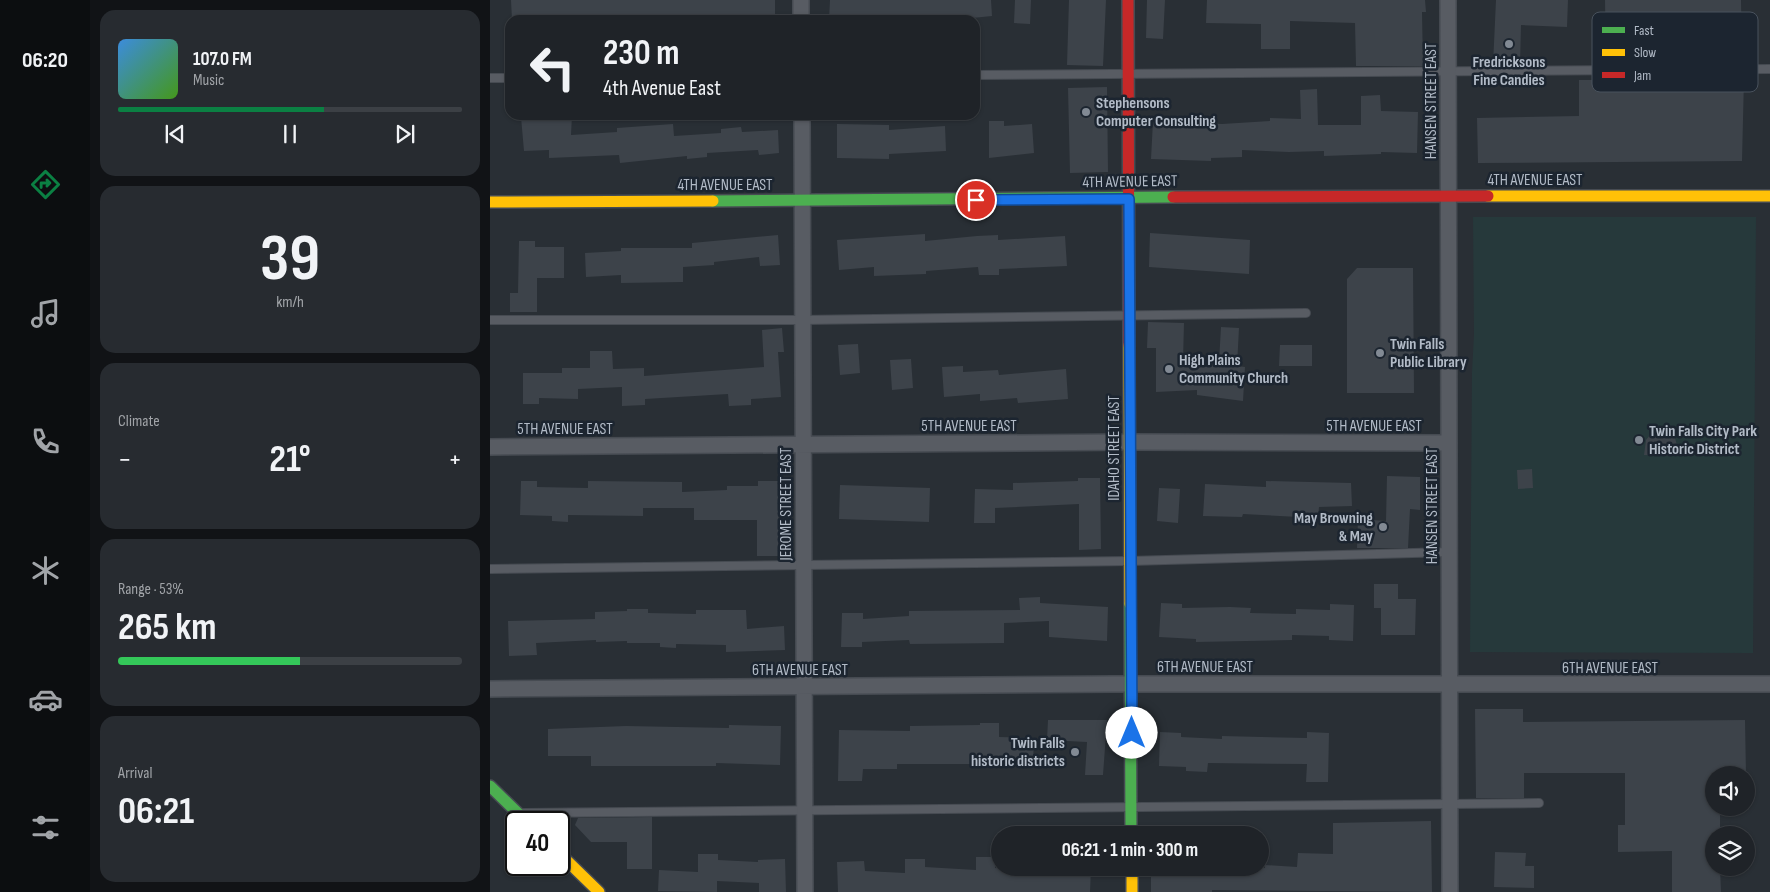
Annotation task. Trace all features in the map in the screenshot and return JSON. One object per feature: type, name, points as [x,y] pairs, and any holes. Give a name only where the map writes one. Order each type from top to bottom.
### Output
[{"type":"street","points":[[801,0],[801,15]]},
{"type":"street","name":"IDAHO STREET EAST","points":[[1128,0],[1132,684],[1131,826]]},
{"type":"street","name":"HANSEN STREET EAST","points":[[1448,0],[1450,892]]},
{"type":"street","name":"JEROME STREET EAST","points":[[802,120],[805,892]]},
{"type":"street","name":"4TH AVENUE EAST","points":[[490,202],[1770,196]]},
{"type":"street","name":"5TH AVENUE EAST","points":[[490,447],[1130,442],[1449,443]]},
{"type":"street","name":"6TH AVENUE EAST","points":[[490,690],[1132,684],[1770,684]]},
{"type":"street","points":[[490,786],[515,811]]},
{"type":"street","points":[[570,864],[599,892]]},
{"type":"street","points":[[1132,876],[1132,892]]},
{"type":"lane","points":[[980,75],[1592,71]]},
{"type":"lane","points":[[490,78],[505,78]]},
{"type":"lane","points":[[490,320],[802,320],[1306,313]]},
{"type":"lane","points":[[490,569],[1130,561],[1449,552]]},
{"type":"lane","points":[[570,813],[1131,806],[1450,806],[1539,803]]},
{"type":"shaded area","points":[[1473,217],[1756,217],[1753,653],[1470,652],[1472,372],[1474,334]]},
{"type":"building","points":[[511,0],[775,0],[775,15],[512,15]]},
{"type":"building","points":[[830,0],[991,0],[992,16],[980,17],[980,15],[829,15]]},
{"type":"building","points":[[1015,0],[1031,0],[1030,24],[1014,23]]},
{"type":"building","points":[[1069,0],[1106,0],[1103,66],[1067,65]]},
{"type":"building","points":[[1147,0],[1165,0],[1163,39],[1146,38]]},
{"type":"building","points":[[1207,0],[1425,0],[1426,12],[1422,12],[1423,66],[1356,66],[1355,23],[1290,21],[1290,49],[1261,49],[1261,24],[1206,23]]},
{"type":"building","points":[[1496,0],[1568,0],[1567,27],[1521,25],[1520,65],[1493,65]]},
{"type":"building","points":[[1605,0],[1741,0],[1741,12],[1605,12]]},
{"type":"building","points":[[1579,80],[1592,80],[1592,92],[1744,92],[1742,161],[1478,163],[1477,118],[1579,116]]},
{"type":"building","points":[[1107,87],[1108,172],[1070,173],[1068,88]]},
{"type":"building","points":[[1317,89],[1318,125],[1361,125],[1361,96],[1380,95],[1381,111],[1418,112],[1417,153],[1381,152],[1381,154],[1324,156],[1324,151],[1242,150],[1242,157],[1211,158],[1211,161],[1151,159],[1153,121],[1222,124],[1270,121],[1270,118],[1301,119],[1300,90]]},
{"type":"building","points":[[521,120],[572,120],[571,135],[617,132],[617,128],[673,124],[674,136],[721,133],[721,129],[741,127],[742,132],[778,130],[779,153],[759,155],[758,150],[707,153],[707,157],[687,159],[687,156],[620,163],[619,155],[549,158],[549,150],[524,151]]},
{"type":"building","points":[[989,121],[1004,121],[1004,126],[1032,124],[1034,153],[989,158]]},
{"type":"building","points":[[837,124],[889,125],[889,130],[945,126],[946,151],[889,154],[889,159],[837,158]]},
{"type":"building","points":[[1150,233],[1250,240],[1249,274],[1149,267]]},
{"type":"building","points":[[925,234],[925,241],[998,235],[998,240],[1065,236],[1067,266],[999,269],[999,275],[979,275],[978,267],[926,271],[926,274],[874,276],[874,267],[839,270],[837,240]]},
{"type":"building","points":[[778,235],[780,265],[760,266],[759,257],[714,262],[714,265],[683,267],[683,282],[621,283],[621,275],[586,277],[585,253],[621,251],[621,248],[692,248],[692,243]]},
{"type":"building","points":[[519,241],[535,241],[535,247],[564,247],[564,278],[537,278],[537,312],[510,312],[510,293],[518,293]]},
{"type":"building","name":"Twin Falls Public Library","points":[[1357,268],[1413,268],[1414,393],[1347,393],[1347,279]]},
{"type":"building","points":[[1148,322],[1184,323],[1183,361],[1219,362],[1221,327],[1239,328],[1237,366],[1245,367],[1243,401],[1197,395],[1197,390],[1156,392],[1156,348],[1147,348]]},
{"type":"building","points":[[782,328],[784,352],[778,352],[781,397],[751,399],[751,405],[729,406],[728,394],[645,399],[645,405],[622,406],[622,387],[578,389],[578,399],[539,398],[539,404],[523,404],[523,373],[562,373],[562,368],[590,368],[590,351],[612,351],[613,369],[644,368],[644,376],[764,367],[762,330]]},
{"type":"building","points":[[858,344],[860,373],[840,375],[838,345]]},
{"type":"building","points":[[1280,345],[1312,345],[1312,366],[1279,366]]},
{"type":"building","points":[[911,359],[913,388],[892,390],[890,360]]},
{"type":"building","points":[[963,366],[963,372],[998,370],[999,375],[1066,369],[1068,399],[1018,403],[1017,398],[980,401],[980,394],[944,397],[942,367]]},
{"type":"building","points":[[1654,430],[1665,430],[1675,438],[1680,456],[1644,455],[1646,440]]},
{"type":"building","points":[[1532,469],[1533,488],[1518,489],[1517,470]]},
{"type":"building","points":[[1387,476],[1420,477],[1420,510],[1410,509],[1408,548],[1357,548],[1358,519],[1386,521]]},
{"type":"building","points":[[1078,478],[1100,478],[1101,549],[1079,550],[1079,504],[995,508],[995,523],[974,523],[975,489],[1013,490],[1013,483],[1078,481]]},
{"type":"building","points":[[521,481],[537,481],[537,487],[588,488],[588,481],[682,482],[682,492],[727,490],[727,486],[758,486],[758,481],[779,481],[778,556],[757,556],[757,520],[694,520],[694,508],[643,508],[643,516],[568,515],[568,522],[552,521],[552,516],[520,515]]},
{"type":"building","points":[[1266,481],[1351,483],[1352,506],[1319,507],[1318,518],[1243,514],[1242,517],[1203,516],[1205,484],[1266,487]]},
{"type":"building","points":[[840,485],[930,488],[929,522],[839,519]]},
{"type":"building","points":[[1159,488],[1180,489],[1178,523],[1157,521]]},
{"type":"building","points":[[1374,584],[1398,584],[1398,599],[1416,599],[1415,635],[1381,635],[1381,608],[1374,608]]},
{"type":"building","points":[[1040,597],[1040,603],[1108,607],[1107,641],[1049,637],[1049,621],[1004,623],[1004,643],[910,644],[909,640],[862,642],[862,647],[841,647],[842,613],[863,613],[863,619],[909,616],[909,611],[1020,610],[1019,598]]},
{"type":"building","points":[[1161,603],[1182,604],[1182,608],[1251,608],[1250,613],[1296,614],[1296,609],[1330,610],[1330,604],[1354,605],[1353,641],[1329,640],[1329,636],[1292,635],[1292,640],[1196,642],[1196,639],[1159,637]]},
{"type":"building","points":[[627,609],[648,609],[648,613],[696,614],[696,610],[746,610],[747,629],[784,626],[785,650],[726,652],[726,645],[676,644],[676,648],[660,647],[660,643],[596,642],[596,640],[536,643],[537,655],[509,656],[508,621],[595,619],[595,612],[627,611]]},
{"type":"building","points":[[1475,709],[1523,709],[1523,722],[1745,720],[1746,766],[1705,766],[1705,816],[1720,816],[1720,826],[1705,826],[1705,876],[1720,876],[1721,892],[1672,892],[1672,851],[1618,852],[1618,825],[1625,825],[1625,773],[1524,773],[1524,798],[1476,798]]},
{"type":"building","points":[[1048,720],[1107,720],[1103,775],[1085,775],[1087,742],[1047,740]]},
{"type":"building","points":[[980,723],[999,723],[999,737],[1034,738],[1033,764],[971,762],[971,764],[897,764],[897,769],[863,769],[862,781],[838,781],[839,730],[910,731],[910,726],[980,725]]},
{"type":"building","points":[[729,725],[781,726],[780,765],[716,763],[716,766],[591,766],[591,756],[548,756],[548,729],[626,726],[729,728]]},
{"type":"building","points":[[1160,732],[1181,733],[1181,737],[1222,739],[1222,736],[1307,738],[1307,732],[1329,733],[1328,782],[1306,782],[1307,764],[1208,763],[1207,772],[1186,771],[1186,767],[1159,766]]},
{"type":"building","points":[[652,817],[652,869],[627,869],[627,842],[591,842],[575,825],[578,818]]},
{"type":"building","points":[[1431,821],[1432,892],[1212,890],[1212,892],[1151,892],[1151,876],[1269,876],[1269,865],[1297,867],[1298,853],[1333,854],[1333,823]]},
{"type":"building","points":[[1495,852],[1526,853],[1525,866],[1534,866],[1534,888],[1494,887]]},
{"type":"building","points":[[698,854],[718,854],[718,860],[758,862],[758,860],[785,859],[786,892],[759,892],[759,883],[717,881],[717,892],[658,891],[659,870],[698,872]]},
{"type":"building","points":[[976,857],[991,857],[991,876],[1091,876],[1090,892],[838,892],[837,862],[864,861],[865,871],[905,873],[905,859],[925,859],[925,867],[976,870]]},
{"type":"traffic: fast","points":[[713,201],[1173,197]]},
{"type":"traffic: fast","points":[[1130,604],[1131,826]]},
{"type":"traffic: fast","points":[[490,786],[516,811]]},
{"type":"traffic: slow","points":[[1488,196],[1770,196]]},
{"type":"traffic: slow","points":[[490,202],[713,201]]},
{"type":"traffic: slow","points":[[1129,345],[1130,604]]},
{"type":"traffic: slow","points":[[570,864],[599,892]]},
{"type":"traffic: slow","points":[[1132,876],[1132,892]]},
{"type":"traffic: jam","points":[[1128,0],[1129,345]]},
{"type":"traffic: jam","points":[[1173,197],[1488,196]]},
{"type":"place","name":"Fredricksons Fine Candies","points":[[1509,44]]},
{"type":"place","name":"Stephensons Computer Consulting","points":[[1086,112]]},
{"type":"place","name":"Twin Falls Public Library","points":[[1380,353]]},
{"type":"place","name":"High Plains Community Church","points":[[1169,369]]},
{"type":"place","name":"Twin Falls City Park Historic District","points":[[1639,440]]},
{"type":"place","name":"May Browning & May","points":[[1383,527]]},
{"type":"place","name":"Twin Falls historic districts","points":[[1075,752]]},
{"type":"route","points":[[976,200],[1129,199],[1132,733]]}]
